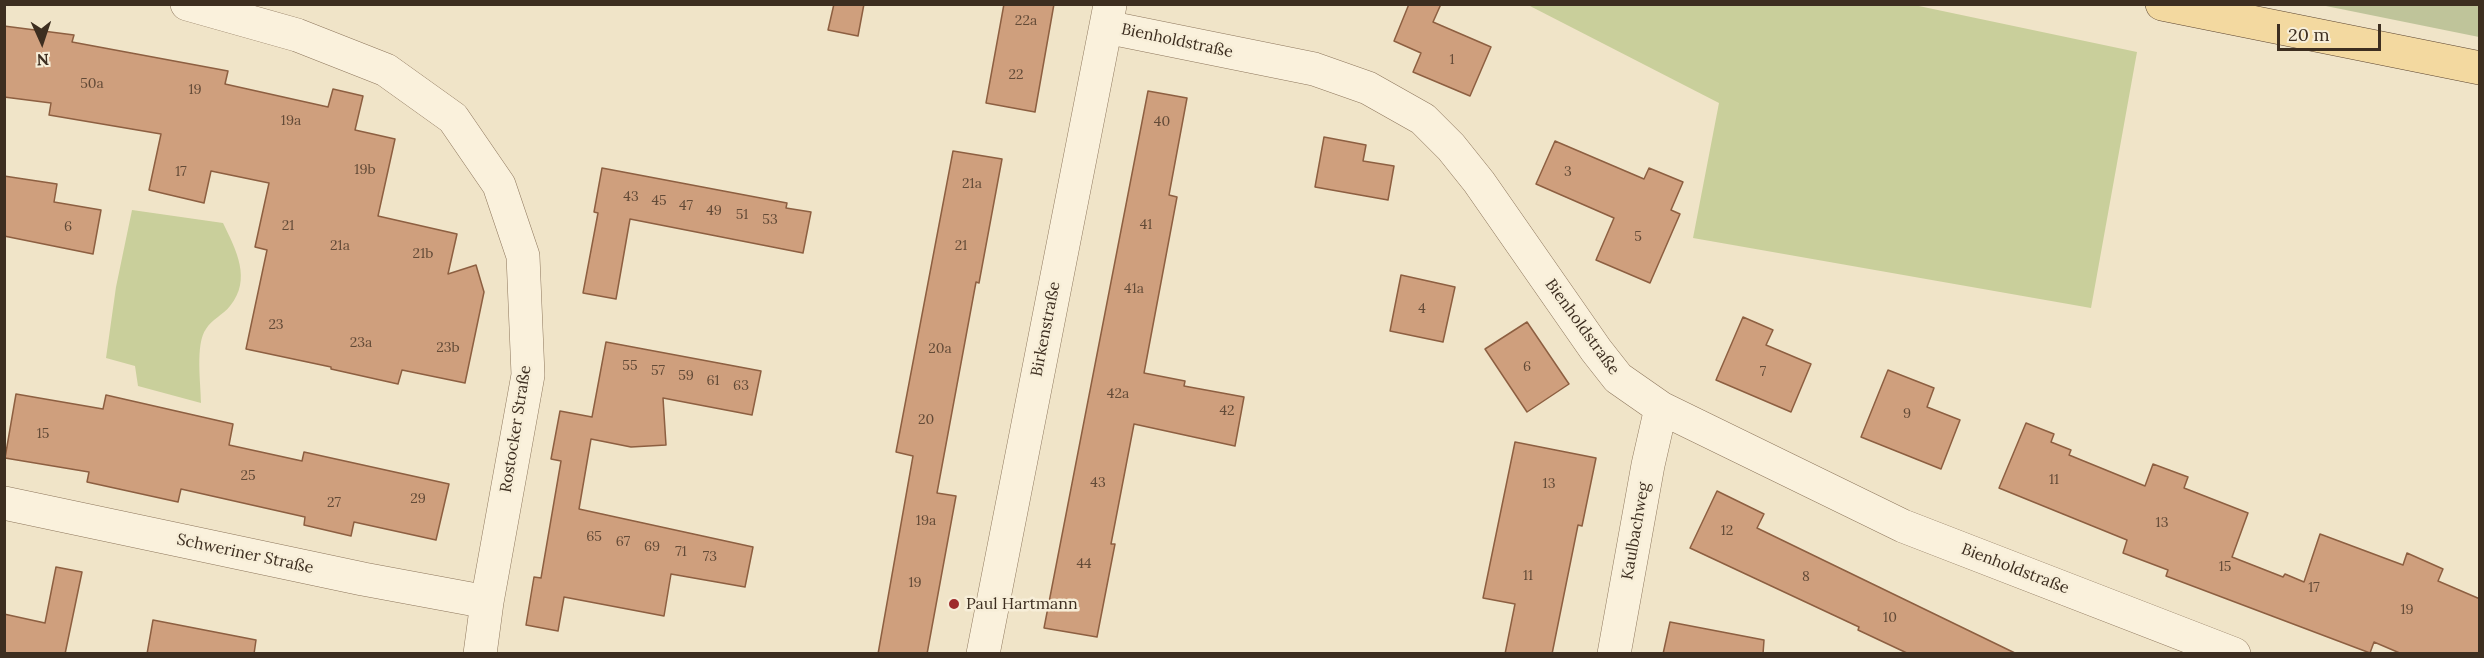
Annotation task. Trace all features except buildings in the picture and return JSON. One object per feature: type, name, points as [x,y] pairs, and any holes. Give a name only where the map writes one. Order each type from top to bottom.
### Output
[{"type":"main road","points":[[2162,4],[2480,68]]},
{"type":"street","name":"Rostocker Straße","points":[[187,4],[297,35],[386,70],[453,118],[499,184],[524,256],[528,375],[487,602],[480,654]]},
{"type":"street","name":"Bienholdstraße","points":[[1108,16],[1314,69],[1368,88],[1423,119],[1452,147],[1479,182],[1618,378],[1660,408],[1903,526],[2173,643],[2234,654]]},
{"type":"street","name":"Birkenstraße","points":[[983,654],[1108,16]]},
{"type":"street","name":"Kaulbachweg","points":[[1614,654],[1660,408]]},
{"type":"street","name":"Schweriner Straße","points":[[4,503],[363,579],[487,602]]},
{"type":"green space","points":[[1528,5],[1914,5],[2137,52],[2091,308],[1693,238],[1719,103]]},
{"type":"green space","points":[[2321,5],[2479,5],[2479,37]]},
{"type":"green space","points":[[132,210],[223,223],[237,254],[241,275],[237,296],[230,306],[208,326],[201,344],[199,365],[201,403],[138,386],[135,366],[106,358],[116,287]]},
{"type":"place","name":"Paul Hartmann","points":[[954,604]]}]
